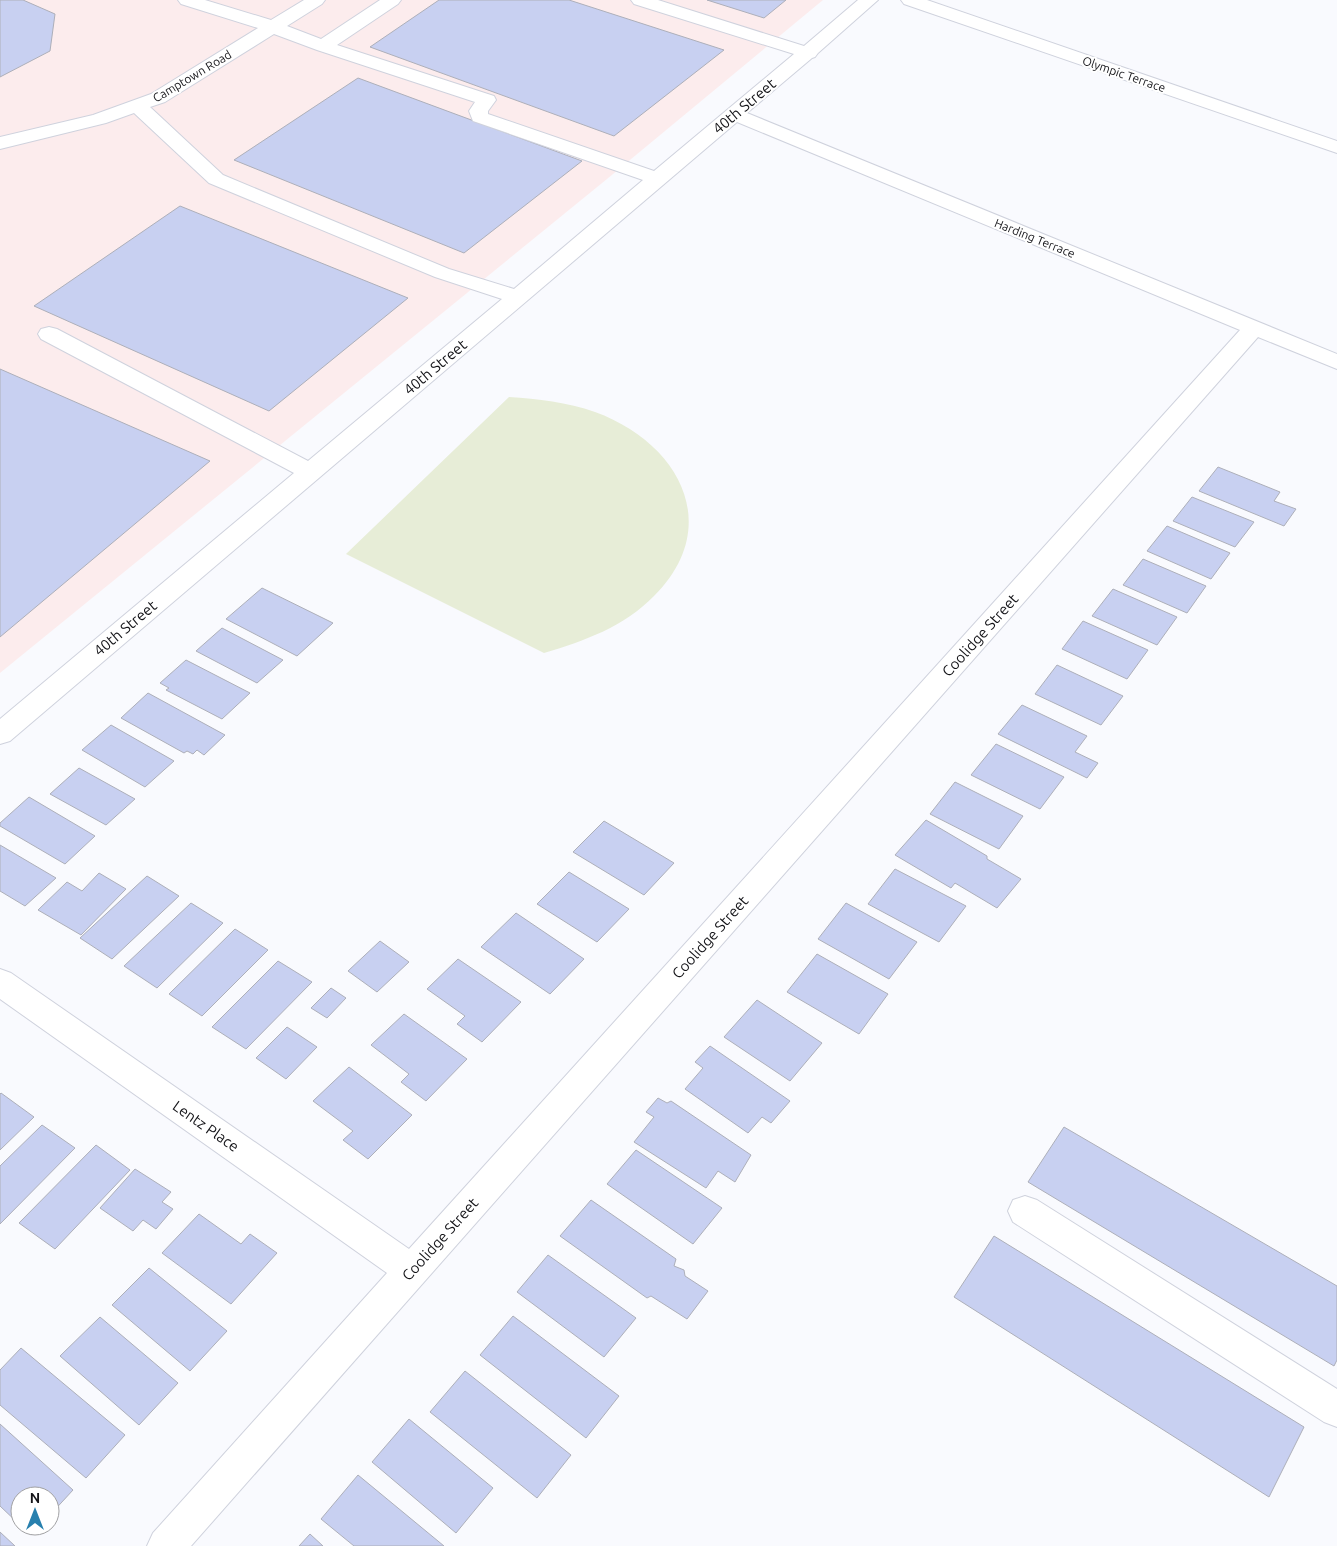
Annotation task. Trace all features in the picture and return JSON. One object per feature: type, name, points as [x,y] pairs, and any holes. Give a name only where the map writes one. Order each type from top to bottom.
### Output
[{"type":"street","points":[[187,0],[273,26],[323,46],[487,100],[478,111],[480,116],[658,179]]},
{"type":"street","name":"Camptown Road","points":[[0,143],[99,119],[158,98],[316,0]]},
{"type":"street","points":[[323,46],[392,0]]},
{"type":"street","points":[[640,0],[808,53]]},
{"type":"street","name":"40th Street","points":[[0,734],[869,0]]},
{"type":"street","name":"Olympic Terrace","points":[[910,0],[1337,147]]},
{"type":"street","points":[[137,106],[216,180],[442,273],[518,297]]},
{"type":"street","name":"Harding Terrace","points":[[734,114],[1337,362]]},
{"type":"street","name":"Coolidge Street","points":[[166,1546],[1254,328]]},
{"type":"street","points":[[49,334],[311,472]]},
{"type":"street","name":"Lentz Place","points":[[0,982],[412,1271]]},
{"type":"street","points":[[1025,1211],[1337,1409]]},
{"type":"shaded area","points":[[0,0],[823,0],[607,179],[0,673]]},
{"type":"green space","points":[[509,397],[563,403],[595,412],[624,426],[649,443],[669,465],[682,489],[688,514],[686,542],[675,569],[654,596],[630,616],[603,632],[544,653],[346,554]]},
{"type":"building","points":[[0,0],[23,0],[55,14],[50,51],[0,77]]},
{"type":"building","points":[[439,0],[569,0],[724,50],[614,136],[370,47]]},
{"type":"building","points":[[707,0],[786,0],[764,18]]},
{"type":"building","points":[[358,78],[582,161],[464,253],[234,160]]},
{"type":"building","points":[[180,206],[408,298],[269,411],[34,306]]},
{"type":"building","points":[[0,369],[210,461],[0,637]]},
{"type":"building","points":[[1218,467],[1280,492],[1274,501],[1296,509],[1284,526],[1199,491]]},
{"type":"building","points":[[1192,497],[1254,522],[1235,547],[1173,521]]},
{"type":"building","points":[[1167,526],[1230,553],[1211,579],[1147,551]]},
{"type":"building","points":[[1143,559],[1206,586],[1187,613],[1123,585]]},
{"type":"building","points":[[262,588],[333,623],[297,656],[226,619]]},
{"type":"building","points":[[1113,589],[1177,617],[1157,645],[1092,616]]},
{"type":"building","points":[[1083,621],[1148,650],[1127,679],[1062,649]]},
{"type":"building","points":[[222,628],[283,660],[257,683],[196,651]]},
{"type":"building","points":[[186,660],[250,693],[222,719],[166,690],[169,688],[160,683]]},
{"type":"building","points":[[1057,665],[1123,696],[1101,725],[1035,694]]},
{"type":"building","points":[[148,693],[225,735],[204,755],[197,750],[193,754],[187,751],[184,753],[121,718]]},
{"type":"building","points":[[1022,705],[1087,736],[1075,752],[1098,763],[1087,778],[998,734]]},
{"type":"building","points":[[111,725],[174,761],[145,787],[82,750]]},
{"type":"building","points":[[996,744],[1064,777],[1040,809],[971,775]]},
{"type":"building","points":[[79,768],[135,799],[106,825],[50,794]]},
{"type":"building","points":[[955,782],[1023,816],[999,849],[930,814]]},
{"type":"building","points":[[29,797],[95,836],[65,864],[0,826],[0,823]]},
{"type":"building","points":[[926,820],[987,856],[987,859],[1021,879],[997,908],[955,883],[951,888],[895,855]]},
{"type":"building","points":[[604,821],[674,863],[644,895],[573,852]]},
{"type":"building","points":[[0,845],[56,878],[25,906],[0,891]]},
{"type":"building","points":[[895,869],[966,906],[939,942],[868,904]]},
{"type":"building","points":[[569,872],[629,909],[597,942],[537,904]]},
{"type":"building","points":[[99,873],[126,889],[81,935],[38,910],[67,882],[82,891]]},
{"type":"building","points":[[147,876],[179,896],[112,959],[80,938]]},
{"type":"building","points":[[191,903],[223,923],[157,988],[124,966]]},
{"type":"building","points":[[846,903],[917,942],[889,979],[818,939]]},
{"type":"building","points":[[516,913],[584,959],[550,994],[481,947]]},
{"type":"building","points":[[235,929],[268,950],[202,1016],[169,994]]},
{"type":"building","points":[[380,941],[409,962],[377,992],[348,971]]},
{"type":"building","points":[[817,954],[888,994],[859,1034],[787,992]]},
{"type":"building","points":[[458,959],[521,1002],[482,1042],[457,1024],[465,1016],[427,989]]},
{"type":"building","points":[[278,961],[312,982],[246,1049],[212,1027]]},
{"type":"building","points":[[331,988],[346,998],[327,1018],[311,1008]]},
{"type":"building","points":[[757,1000],[822,1043],[790,1081],[724,1037]]},
{"type":"building","points":[[404,1014],[467,1059],[426,1101],[401,1082],[409,1074],[371,1045]]},
{"type":"building","points":[[287,1027],[317,1047],[286,1079],[256,1058]]},
{"type":"building","points":[[710,1046],[790,1101],[771,1123],[762,1117],[748,1133],[685,1089],[703,1068],[695,1062]]},
{"type":"building","points":[[349,1067],[412,1115],[368,1159],[343,1140],[353,1131],[313,1101]]},
{"type":"building","points":[[0,1094],[34,1117],[0,1150]]},
{"type":"building","points":[[658,1098],[667,1103],[671,1101],[751,1155],[735,1182],[718,1171],[706,1188],[634,1142],[654,1117],[646,1112]]},
{"type":"building","points":[[42,1125],[75,1148],[0,1224],[0,1166]]},
{"type":"building","points":[[1064,1127],[1337,1286],[1337,1360],[1334,1366],[1028,1182]]},
{"type":"building","points":[[96,1145],[130,1170],[55,1249],[19,1223]]},
{"type":"building","points":[[636,1150],[722,1208],[693,1244],[607,1184]]},
{"type":"building","points":[[135,1169],[171,1192],[162,1202],[173,1209],[156,1229],[143,1220],[133,1231],[100,1208]]},
{"type":"building","points":[[591,1200],[676,1259],[674,1266],[684,1270],[685,1276],[708,1291],[687,1319],[651,1296],[647,1298],[560,1236]]},
{"type":"building","points":[[199,1214],[241,1244],[250,1234],[277,1253],[231,1304],[162,1253]]},
{"type":"building","points":[[994,1236],[1304,1427],[1269,1497],[954,1297]]},
{"type":"building","points":[[548,1255],[636,1318],[604,1357],[517,1292]]},
{"type":"building","points":[[149,1268],[227,1331],[190,1371],[112,1305]]},
{"type":"building","points":[[513,1316],[619,1396],[586,1438],[480,1355]]},
{"type":"building","points":[[100,1317],[178,1383],[139,1425],[60,1356]]},
{"type":"building","points":[[21,1348],[125,1435],[86,1478],[0,1405],[0,1370]]},
{"type":"building","points":[[465,1371],[571,1455],[537,1498],[430,1412]]},
{"type":"building","points":[[409,1419],[493,1488],[456,1533],[372,1462]]},
{"type":"building","points":[[0,1424],[73,1490],[60,1504],[60,1486],[10,1486],[10,1516],[0,1506]]},
{"type":"building","points":[[358,1475],[444,1546],[354,1546],[321,1519]]},
{"type":"building","points":[[0,1532],[15,1546],[0,1546]]},
{"type":"building","points":[[310,1534],[323,1546],[299,1546]]}]
